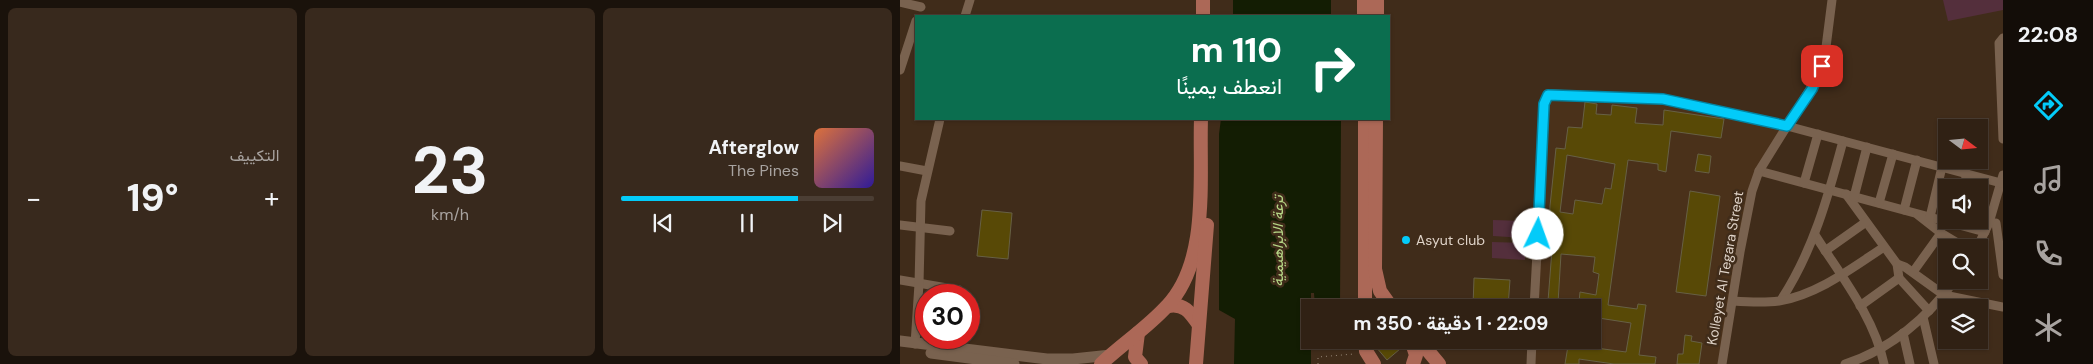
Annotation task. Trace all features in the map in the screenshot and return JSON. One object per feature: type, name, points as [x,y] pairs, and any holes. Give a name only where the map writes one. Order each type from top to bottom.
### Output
[{"type":"main road","points":[[1203,0],[1203,15]]},
{"type":"main road","points":[[1210,0],[1210,15]]},
{"type":"main road","points":[[1364,0],[1364,15]]},
{"type":"main road","points":[[1377,0],[1377,15]]},
{"type":"main road","points":[[1106,360],[1168,306],[1179,292],[1194,254],[1198,227],[1201,120]]},
{"type":"main road","points":[[1196,364],[1207,226],[1209,120]]},
{"type":"main road","points":[[1364,120],[1370,141],[1375,269],[1380,291],[1386,299]]},
{"type":"main road","points":[[1365,299],[1370,141],[1376,120]]},
{"type":"main road","points":[[1168,306],[1176,304],[1184,307],[1199,325]]},
{"type":"main road","points":[[1138,333],[1136,357],[1141,364]]},
{"type":"main road","points":[[1413,364],[1416,355],[1414,349]]},
{"type":"main road","points":[[1426,349],[1439,364]]},
{"type":"street","points":[[966,15],[970,0]]},
{"type":"street","name":"Kolleyet Al Tegara Street","points":[[1722,364],[1748,210],[1759,171],[1812,89],[1822,66],[1832,0]]},
{"type":"street","points":[[900,2],[921,8]]},
{"type":"street","points":[[900,70],[915,24]]},
{"type":"street","points":[[2002,39],[2003,139]]},
{"type":"street","points":[[1534,299],[1544,104],[1548,95],[1663,99],[1787,126],[1938,166]]},
{"type":"street","points":[[900,280],[920,284],[919,228],[922,190],[940,120]]},
{"type":"street","points":[[1804,183],[1818,134]]},
{"type":"street","points":[[1781,300],[1800,269],[1815,235],[1830,190],[1843,141]]},
{"type":"street","points":[[1850,195],[1867,147]]},
{"type":"street","points":[[1879,203],[1893,154]]},
{"type":"street","points":[[1904,210],[1917,160]]},
{"type":"street","points":[[900,166],[927,171]]},
{"type":"street","points":[[1930,217],[1942,169]]},
{"type":"street","points":[[1949,169],[1967,174],[2002,179],[1996,223],[2003,275]]},
{"type":"street","points":[[1759,171],[1938,219]]},
{"type":"street","points":[[1966,179],[1967,174]]},
{"type":"street","points":[[1850,195],[1866,222],[1897,264],[1913,272],[1944,295],[2003,307]]},
{"type":"street","points":[[1916,213],[1951,239]]},
{"type":"street","points":[[1825,251],[1866,222]]},
{"type":"street","points":[[1982,239],[1985,232],[1996,223]]},
{"type":"street","points":[[900,225],[950,231]]},
{"type":"street","points":[[1976,229],[1985,232]]},
{"type":"street","points":[[1913,272],[1941,233]]},
{"type":"street","points":[[1815,235],[1860,306],[1880,349],[1884,364]]},
{"type":"street","points":[[1733,301],[1781,300],[1799,295],[1841,276],[1884,247]]},
{"type":"street","points":[[1897,264],[1899,278],[1926,314],[1934,364]]},
{"type":"street","points":[[1860,306],[1899,278]]},
{"type":"street","points":[[1846,364],[1880,349],[1903,333],[1926,314],[1948,289]]},
{"type":"street","points":[[1903,333],[1910,364]]},
{"type":"street","points":[[900,341],[915,344]]},
{"type":"street","points":[[900,349],[1014,364]]},
{"type":"street","points":[[959,349],[1047,359],[1106,360]]},
{"type":"street","points":[[1531,364],[1532,349]]},
{"type":"path","points":[[1318,364],[1318,357],[1369,352]]},
{"type":"shaded area","points":[[1943,0],[2003,0],[2003,10],[1948,21]]},
{"type":"shaded area","points":[[1644,97],[1787,126],[1759,171],[1722,364],[1531,364],[1532,349],[1601,349],[1601,299],[1534,299],[1546,98]]},
{"type":"shaded area","points":[[1493,220],[1525,221],[1524,238],[1493,236]]},
{"type":"shaded area","points":[[1492,242],[1525,243],[1525,260],[1492,258]]},
{"type":"water","points":[[1233,0],[1331,0],[1331,15],[1233,15]]},
{"type":"water","name":"ترعة الابراهيمية","points":[[1221,120],[1341,120],[1340,299],[1314,299],[1314,293],[1311,293],[1311,299],[1301,299],[1301,349],[1311,349],[1311,364],[1234,364],[1235,319],[1219,310],[1219,134]]},
{"type":"building","points":[[1585,102],[1597,104],[1596,114],[1611,115],[1612,105],[1637,108],[1635,123],[1663,125],[1664,110],[1724,119],[1721,138],[1671,131],[1666,172],[1658,170],[1658,164],[1628,160],[1608,305],[1637,309],[1638,304],[1646,305],[1639,355],[1656,357],[1655,364],[1614,364],[1579,359],[1579,364],[1565,364],[1568,349],[1601,349],[1626,352],[1631,323],[1601,318],[1601,299],[1579,299],[1580,292],[1596,295],[1599,274],[1593,272],[1595,257],[1561,254],[1558,299],[1548,299],[1553,237],[1549,236],[1550,206],[1556,148],[1565,149],[1568,127],[1582,128]],"holes":[[[1567,155],[1615,164],[1611,189],[1605,188],[1602,204],[1575,200],[1573,214],[1560,212]]]},
{"type":"building","points":[[1698,154],[1711,156],[1709,173],[1695,171]]},
{"type":"building","points":[[1690,191],[1720,196],[1706,296],[1676,292]]},
{"type":"building","points":[[982,210],[1012,213],[1008,259],[977,256]]},
{"type":"building","points":[[1474,278],[1510,280],[1509,299],[1473,299]]},
{"type":"building","points":[[1685,335],[1692,336],[1691,341],[1702,343],[1699,364],[1677,364],[1678,354],[1683,354]]},
{"type":"building","points":[[1378,349],[1400,349],[1387,360]]},
{"type":"place","name":"Asyut club","points":[[1406,240]]},
{"type":"route","points":[[1538,234],[1544,104],[1548,95],[1663,99],[1787,126],[1812,89],[1822,66]]}]
